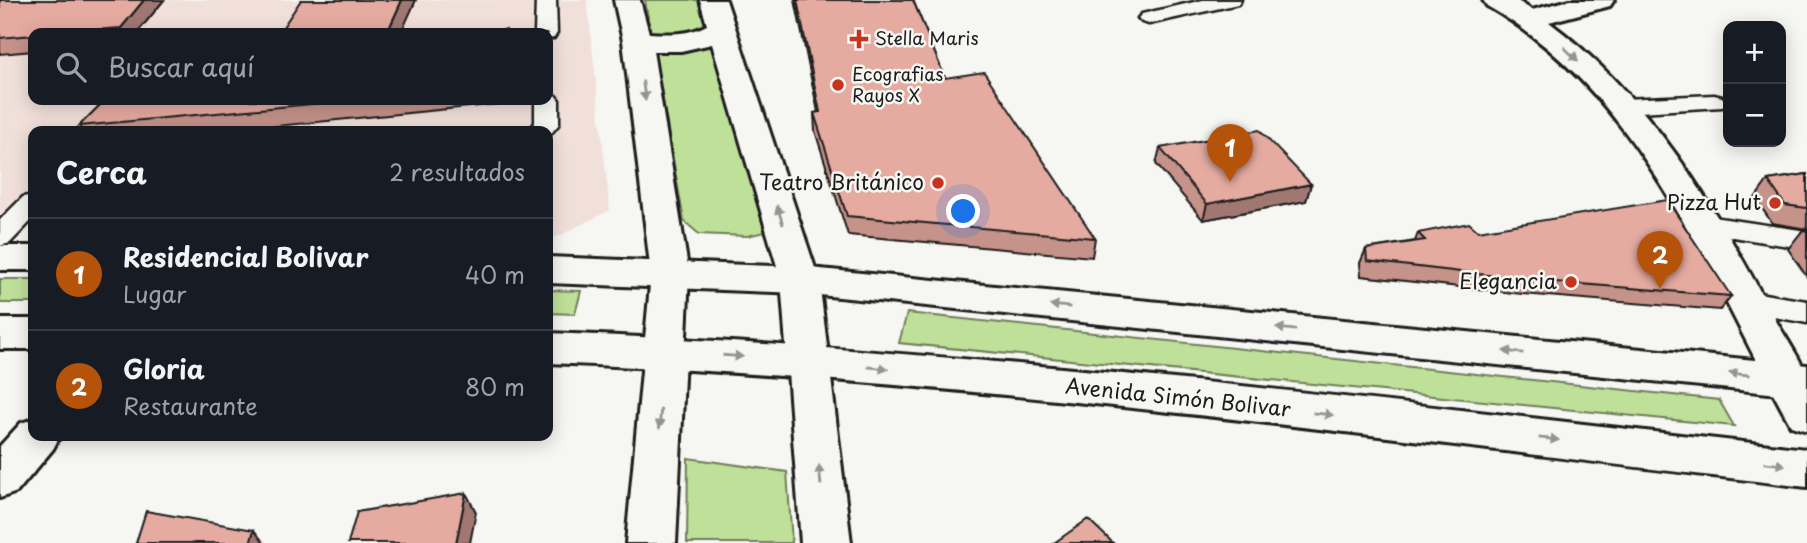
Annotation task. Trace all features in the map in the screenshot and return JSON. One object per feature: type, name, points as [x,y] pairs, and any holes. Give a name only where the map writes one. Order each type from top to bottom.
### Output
[{"type":"street","points":[[627,0],[638,41],[670,274],[651,543]]},
{"type":"street","points":[[1496,0],[1529,19],[1554,38],[1623,106],[1667,165],[1706,225],[1746,302],[1800,391]]},
{"type":"street","points":[[1529,19],[1601,0]]},
{"type":"street","points":[[638,41],[685,42],[710,37],[718,14]]},
{"type":"street","points":[[718,14],[800,280],[827,543]]},
{"type":"street","points":[[0,258],[28,258]]},
{"type":"street","points":[[553,270],[800,280],[1800,391]]},
{"type":"street","points":[[0,334],[28,334]]},
{"type":"street","name":"Avenida Simón Bolivar","points":[[553,348],[664,351],[810,361],[1207,401],[1807,468]]},
{"type":"street","points":[[0,478],[33,441]]},
{"type":"lane","points":[[546,0],[546,28]]},
{"type":"lane","points":[[1149,18],[1231,0]]},
{"type":"lane","points":[[1623,106],[1714,102]]},
{"type":"lane","points":[[545,126],[547,105]]},
{"type":"lane","points":[[0,237],[28,209]]},
{"type":"lane","points":[[1706,225],[1807,240]]},
{"type":"lane","points":[[1746,302],[1807,312]]},
{"type":"shaded area","points":[[0,0],[587,0],[610,210],[557,237],[553,237],[553,126],[28,126],[28,207],[14,208],[0,215]]},
{"type":"green space","points":[[645,0],[700,0],[765,232],[747,236],[699,234],[684,221]]},
{"type":"green space","points":[[0,279],[28,279],[28,303],[0,303]]},
{"type":"green space","points":[[553,290],[581,291],[575,314],[553,313]]},
{"type":"green space","points":[[907,313],[1719,400],[1734,426],[899,343]]},
{"type":"green space","points":[[688,458],[787,472],[792,543],[687,543]]},
{"type":"building","points":[[0,0],[144,0],[121,28],[28,28],[28,35],[0,38]]},
{"type":"building","points":[[301,0],[402,0],[389,28],[282,28]]},
{"type":"building","points":[[797,0],[913,0],[945,78],[984,72],[1095,238],[847,216],[814,113],[820,112]]},
{"type":"building","points":[[100,105],[301,105],[79,126]]},
{"type":"building","points":[[1259,130],[1311,184],[1207,204],[1160,148]]},
{"type":"building","points":[[1807,174],[1807,208],[1785,205],[1768,180]]},
{"type":"building","points":[[1667,200],[1731,296],[1530,280],[1367,261],[1366,249],[1425,240],[1418,233],[1469,223],[1478,231]]},
{"type":"building","points":[[466,493],[456,543],[348,543],[357,512]]},
{"type":"building","points":[[146,511],[254,530],[250,543],[136,543]]},
{"type":"building","points":[[1088,519],[1113,543],[1054,543]]},
{"type":"place","name":"Stella Maris","points":[[859,39]]},
{"type":"place","name":"Ecografias Rayos X","points":[[838,85]]},
{"type":"place","name":"Residencial Bolivar","points":[[1230,182]]},
{"type":"place","name":"Teatro Británico","points":[[938,183]]},
{"type":"place","name":"Pizza Hut","points":[[1775,203]]},
{"type":"place","name":"Elegancia","points":[[1571,282]]},
{"type":"place","name":"Gloria","points":[[1660,289]]}]
